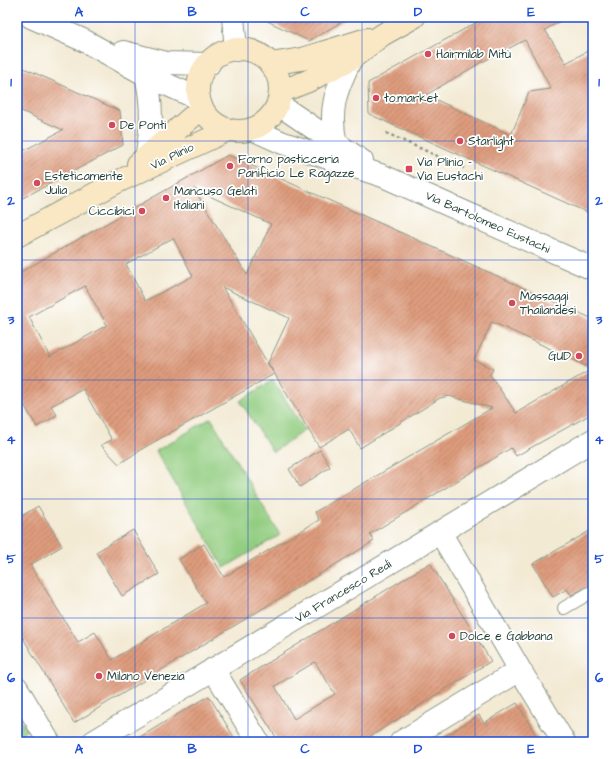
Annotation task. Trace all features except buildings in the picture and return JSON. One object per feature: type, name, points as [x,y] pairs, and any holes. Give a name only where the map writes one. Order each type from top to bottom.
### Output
[{"type":"street","points":[[31,17],[85,41],[201,104]]},
{"type":"street","points":[[233,17],[236,50]]},
{"type":"street","points":[[228,130],[220,127],[212,121],[201,104],[199,84],[202,73],[209,64],[222,54],[236,50],[245,50],[256,53],[270,64],[278,77],[279,98],[351,59],[382,35],[414,17]]},
{"type":"street","points":[[270,64],[302,59],[382,35]]},
{"type":"street","points":[[85,41],[142,58],[166,63],[209,64]]},
{"type":"street","points":[[336,144],[332,127],[333,105],[340,80],[351,59]]},
{"type":"street","points":[[146,75],[152,111],[146,158]]},
{"type":"street","name":"Via Bartolomeo Eustachi","points":[[228,130],[242,131],[252,129],[265,122],[273,113],[279,98],[336,144],[383,176]]},
{"type":"street","name":"Via Plinio","points":[[115,183],[146,158],[201,104]]},
{"type":"street","name":"Via Bartolomeo Eustachi","points":[[252,129],[283,143],[383,176],[593,269]]},
{"type":"street","name":"Via Plinio","points":[[17,236],[115,183],[228,130]]},
{"type":"street","name":"Via Francesco Redi","points":[[93,742],[213,668],[593,440]]},
{"type":"street","points":[[440,532],[520,670],[564,742]]},
{"type":"street","points":[[213,668],[258,742]]},
{"type":"street","points":[[401,742],[520,670]]},
{"type":"street","points":[[17,688],[49,742]]},
{"type":"lane","points":[[564,608],[593,591]]},
{"type":"path","points":[[386,133],[464,168]]},
{"type":"green space","points":[[273,380],[305,430],[273,452],[240,401]]},
{"type":"green space","points":[[211,418],[280,535],[224,568],[156,451]]},
{"type":"green space","points":[[17,713],[27,730],[17,737]]},
{"type":"place","name":"Hairmilab Mitù","points":[[428,54]]},
{"type":"place","name":"to.market","points":[[376,98]]},
{"type":"place","name":"De Ponti","points":[[112,125]]},
{"type":"place","name":"Starlight","points":[[460,141]]},
{"type":"place","name":"Forno pasticceria Panificio Le Ragazze","points":[[230,166]]},
{"type":"place","name":"Via Plinio - Via Eustachi","points":[[409,169]]},
{"type":"place","name":"Esteticamente Julia","points":[[37,183]]},
{"type":"place","name":"Mancuso Gelati Italiani","points":[[166,198]]},
{"type":"place","name":"Ciccibici","points":[[142,211]]},
{"type":"place","name":"Massaggi Thailandesi","points":[[512,303]]},
{"type":"place","name":"GUD","points":[[579,356]]},
{"type":"place","name":"Dolce e Gabbana","points":[[452,636]]},
{"type":"place","name":"Milano Venezia","points":[[99,676]]}]
